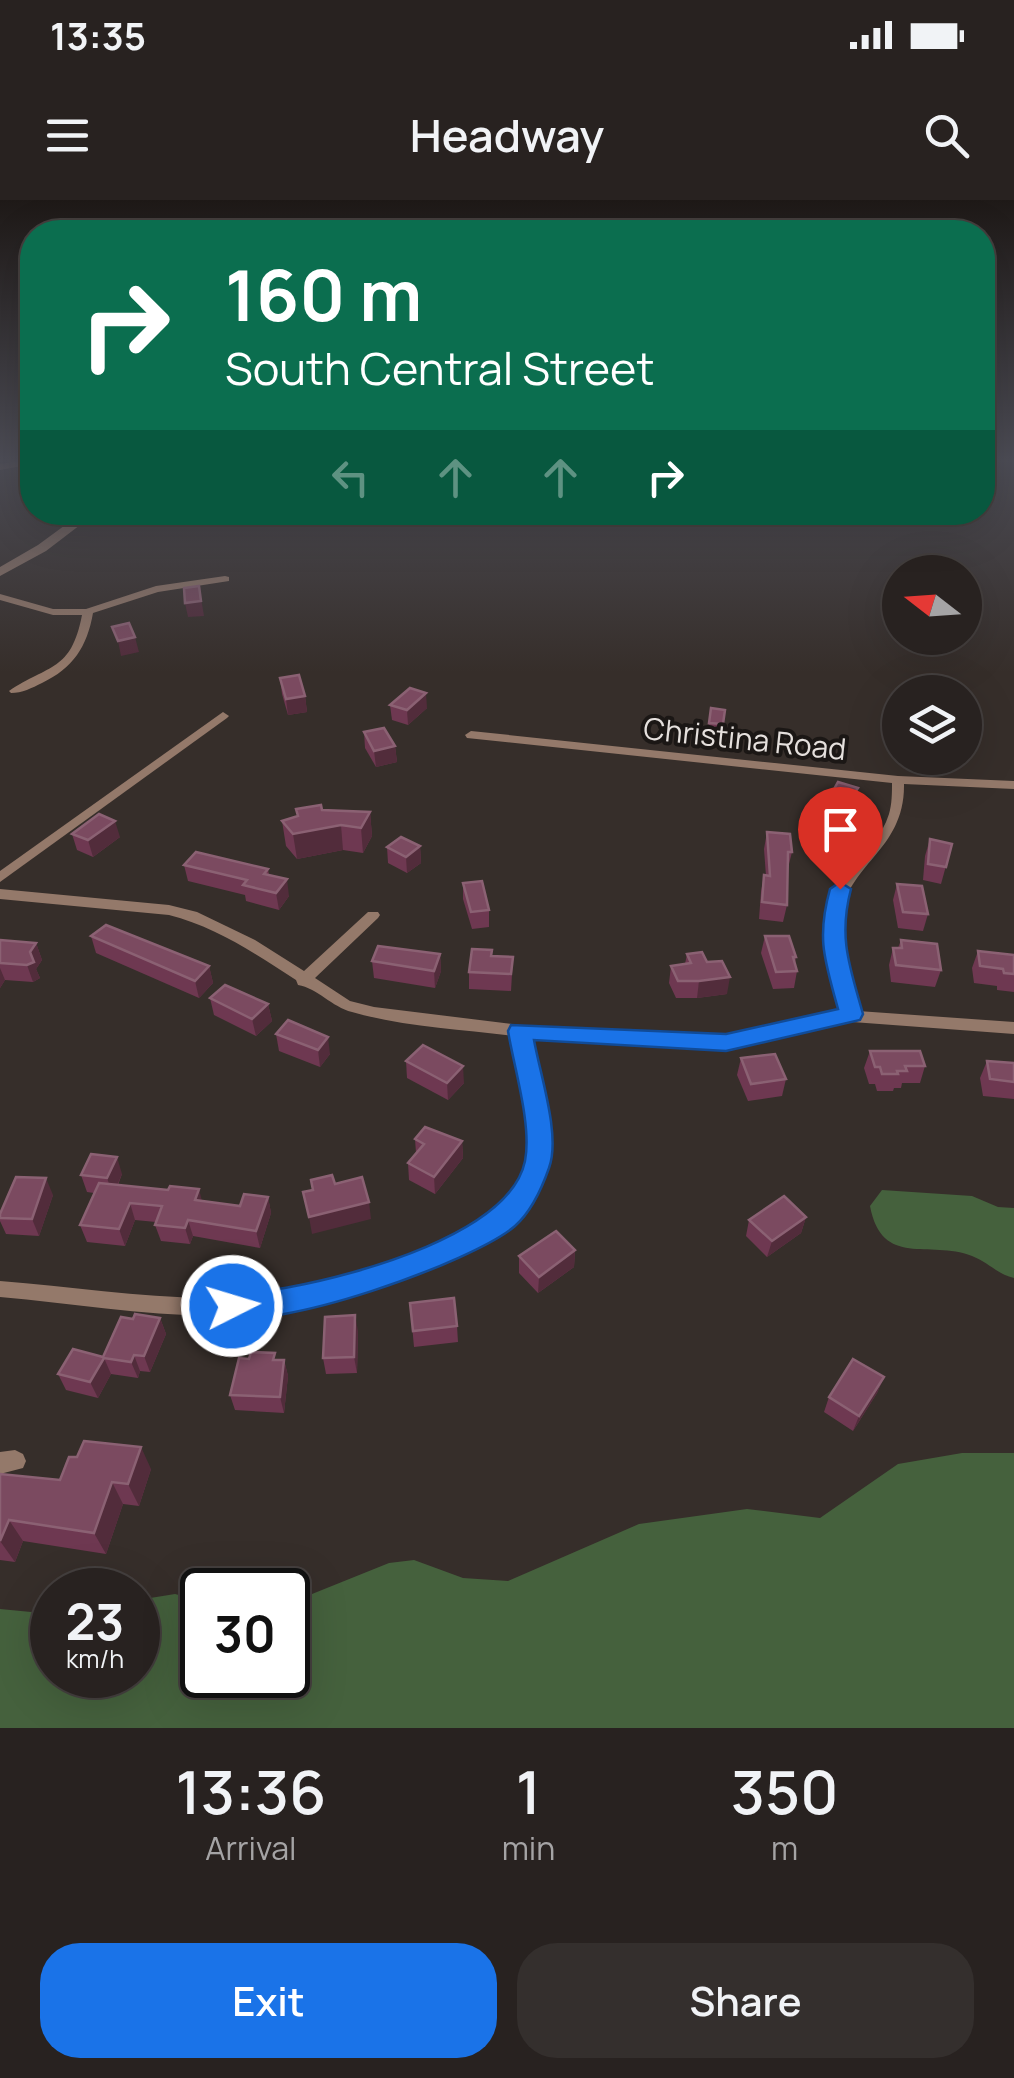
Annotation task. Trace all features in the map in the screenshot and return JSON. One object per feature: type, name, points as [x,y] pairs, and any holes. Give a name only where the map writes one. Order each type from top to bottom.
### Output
[{"type":"street","points":[[0,572],[67,529]]},
{"type":"street","points":[[0,597],[53,612],[88,612],[156,589],[226,579]]},
{"type":"street","points":[[14,691],[40,680],[75,657],[88,612]]},
{"type":"street","points":[[0,878],[222,716]]},
{"type":"street","name":"Christina Road","points":[[471,735],[898,780],[1014,785]]},
{"type":"street","points":[[851,1014],[834,950],[832,922],[840,889],[882,841],[896,814],[898,780]]},
{"type":"street","points":[[0,894],[169,910],[197,918],[250,943],[303,981],[345,1004],[374,1013],[520,1031],[726,1042],[851,1014],[1014,1028]]},
{"type":"street","points":[[303,981],[373,915]]},
{"type":"street","points":[[0,1289],[232,1306],[290,1300],[441,1255],[505,1218],[532,1181],[539,1137],[520,1031]]},
{"type":"green space","points":[[882,1190],[972,1196],[998,1207],[1014,1208],[1014,1278],[972,1256],[909,1248],[885,1238],[876,1226],[870,1206]]},
{"type":"green space","points":[[962,1453],[1014,1453],[1014,1728],[0,1728],[0,1609],[30,1612],[30,1698],[160,1698],[160,1596],[175,1594],[180,1595],[180,1698],[310,1698],[310,1596],[389,1563],[414,1560],[463,1578],[508,1581],[639,1524],[747,1509],[820,1518],[898,1464]]},
{"type":"building","points":[[199,586],[201,601],[185,603],[184,588]]},
{"type":"building","points":[[129,623],[135,637],[118,641],[112,627]]},
{"type":"building","points":[[299,675],[305,696],[286,699],[280,678]]},
{"type":"building","points":[[410,688],[426,693],[407,710],[390,705]]},
{"type":"building","points":[[711,708],[725,710],[723,724],[709,723]]},
{"type":"building","points":[[384,728],[395,746],[374,751],[364,732]]},
{"type":"building","points":[[838,782],[858,788],[842,812],[824,807]]},
{"type":"building","points":[[321,805],[322,810],[370,812],[361,828],[341,825],[293,834],[282,821],[298,816],[296,809]]},
{"type":"building","points":[[99,814],[115,821],[88,840],[72,834]]},
{"type":"building","points":[[767,832],[790,834],[787,905],[762,902],[764,875],[770,876]]},
{"type":"building","points":[[401,837],[420,846],[406,857],[387,847]]},
{"type":"building","points":[[930,839],[952,844],[946,867],[928,864]]},
{"type":"building","points":[[196,852],[268,869],[264,874],[287,879],[276,893],[243,885],[247,880],[184,865]]},
{"type":"building","points":[[482,881],[489,910],[471,912],[463,883]]},
{"type":"building","points":[[897,884],[922,886],[928,914],[903,912]]},
{"type":"building","points":[[106,925],[209,966],[195,981],[91,936]]},
{"type":"building","points":[[765,936],[789,936],[797,971],[776,972]]},
{"type":"building","points":[[0,940],[36,943],[30,952],[34,962],[0,963]]},
{"type":"building","points":[[901,940],[937,944],[941,970],[896,965],[893,948],[902,948]]},
{"type":"building","points":[[378,946],[440,954],[434,971],[372,961]]},
{"type":"building","points":[[472,949],[492,950],[491,956],[513,957],[511,974],[469,972]]},
{"type":"building","points":[[978,951],[1014,955],[1014,974],[980,966]]},
{"type":"building","points":[[702,952],[707,962],[722,961],[730,977],[678,981],[671,966],[691,963],[687,954]]},
{"type":"building","points":[[225,985],[268,1004],[252,1019],[210,998]]},
{"type":"building","points":[[288,1020],[328,1037],[318,1050],[276,1034]]},
{"type":"building","points":[[423,1045],[463,1066],[447,1083],[406,1061]]},
{"type":"building","points":[[870,1051],[920,1051],[925,1066],[905,1066],[907,1071],[882,1074]]},
{"type":"building","points":[[775,1054],[786,1079],[751,1084],[741,1058]]},
{"type":"building","points":[[987,1061],[1014,1063],[1014,1082],[990,1079]]},
{"type":"building","points":[[425,1127],[462,1141],[434,1177],[408,1163],[424,1144],[415,1139]]},
{"type":"building","points":[[91,1154],[117,1157],[107,1178],[81,1175]]},
{"type":"building","points":[[332,1175],[335,1184],[362,1177],[369,1202],[309,1217],[303,1192],[313,1190],[311,1180]]},
{"type":"building","points":[[16,1177],[46,1178],[32,1219],[0,1218]]},
{"type":"building","points":[[99,1183],[199,1189],[195,1200],[240,1206],[244,1194],[268,1197],[256,1231],[188,1220],[185,1228],[155,1225],[162,1206],[130,1203],[119,1229],[80,1225]]},
{"type":"building","points":[[784,1196],[806,1217],[772,1241],[749,1220]]},
{"type":"building","points":[[556,1231],[575,1250],[539,1277],[519,1256]]},
{"type":"building","points":[[454,1298],[457,1326],[413,1331],[410,1303]]},
{"type":"building","points":[[135,1314],[160,1318],[144,1356],[134,1355],[131,1362],[104,1358],[90,1382],[58,1374],[73,1349],[103,1357],[121,1317],[133,1319]]},
{"type":"building","points":[[355,1315],[354,1357],[323,1358],[325,1317]]},
{"type":"building","points":[[251,1352],[275,1353],[273,1360],[284,1360],[280,1397],[230,1395],[239,1358],[249,1359]]},
{"type":"building","points":[[853,1359],[884,1377],[859,1416],[829,1397]]},
{"type":"building","points":[[84,1441],[141,1447],[128,1484],[112,1482],[94,1533],[9,1520],[0,1541],[0,1474],[60,1480],[69,1457],[77,1457]]},
{"type":"route","points":[[232,1306],[290,1300],[416,1264],[478,1236],[505,1218],[525,1194],[538,1162],[539,1137],[520,1031],[726,1042],[851,1014],[834,950],[832,922],[840,889]]}]
